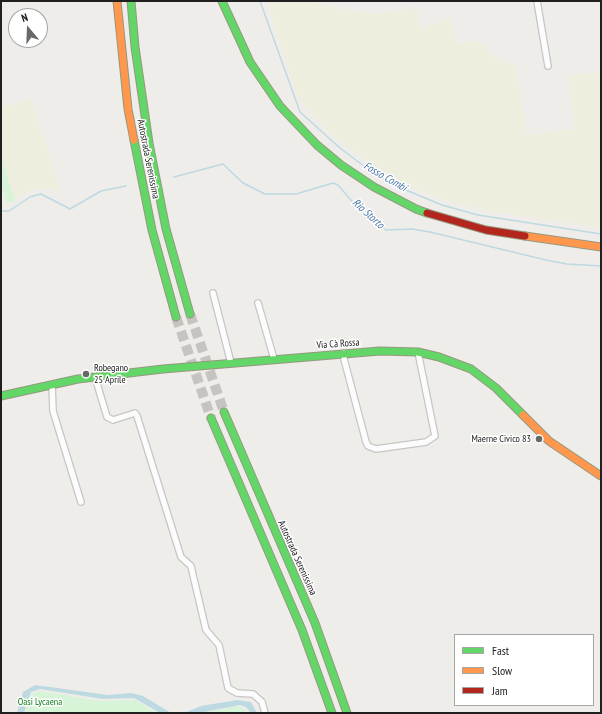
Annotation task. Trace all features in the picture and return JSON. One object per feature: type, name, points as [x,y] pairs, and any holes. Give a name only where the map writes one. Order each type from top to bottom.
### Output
[{"type":"main road","name":"Autostrada Serenissima","points":[[117,1],[129,117],[152,230],[176,317]]},
{"type":"main road","name":"Autostrada Serenissima","points":[[131,1],[135,47],[149,142],[166,229],[190,314]]},
{"type":"main road","points":[[222,1],[250,62],[280,106],[317,145],[341,165],[374,187],[416,209],[463,224],[486,230],[601,247]]},
{"type":"main road","name":"Via Cà Rossa","points":[[1,396],[52,384],[96,377],[344,353],[380,351],[418,352],[439,357],[470,369],[496,388],[549,441],[601,476]]},
{"type":"main road","name":"Autostrada Serenissima","points":[[224,412],[315,623],[347,713]]},
{"type":"main road","points":[[211,418],[302,630],[332,713]]},
{"type":"street","points":[[537,1],[548,66]]},
{"type":"street","points":[[213,293],[231,363]]},
{"type":"street","points":[[258,302],[274,359]]},
{"type":"street","points":[[344,353],[344,359],[366,442],[368,446],[376,449],[426,442],[435,436],[420,368],[418,352]]},
{"type":"street","points":[[96,377],[107,418],[113,420],[135,413],[137,416],[181,557],[188,563],[192,571],[206,630],[219,645],[228,688],[237,693],[254,694],[262,702],[265,713]]},
{"type":"street","points":[[52,384],[53,411],[81,502]]},
{"type":"green space","points":[[280,1],[313,3],[363,13],[387,13],[416,7],[422,29],[451,17],[456,44],[473,41],[484,45],[495,58],[516,66],[527,135],[574,129],[568,75],[601,73],[601,228],[482,210],[437,198],[405,184],[371,165],[331,134],[302,103],[296,93],[267,2]]},
{"type":"green space","points":[[31,99],[61,192],[51,188],[32,190],[15,200],[1,156],[1,107]]},
{"type":"green space","points":[[1,156],[15,200],[7,203],[1,184]]},
{"type":"green space","name":"Oasi Lycaena","points":[[41,691],[100,701],[136,700],[156,713],[25,713],[31,694]]},
{"type":"green space","points":[[238,706],[243,708],[247,713],[202,713]]},
{"type":"water","points":[[35,685],[108,695],[131,693],[143,696],[171,713],[160,713],[134,698],[103,699],[40,689],[31,692],[24,713],[17,713],[23,692]]},
{"type":"water","points":[[237,700],[251,702],[257,713],[251,713],[246,707],[240,705],[199,713],[184,713],[201,706]]},
{"type":"waterway","name":"Fosso Combi","points":[[260,1],[300,112],[340,148],[369,170],[401,188],[442,205],[478,215],[601,234]]},
{"type":"waterway","name":"Rio Storto","points":[[174,177],[223,164],[243,183],[265,194],[296,194],[333,183],[338,185],[356,206],[386,230],[412,229],[430,232],[546,260],[567,264],[601,266]]},
{"type":"waterway","name":"Rio Storto","points":[[1,211],[9,211],[30,197],[41,194],[70,209],[101,191],[126,186]]},
{"type":"tunnel","points":[[190,314],[224,412]]},
{"type":"tunnel","points":[[176,317],[211,418]]},
{"type":"traffic: fast","points":[[131,1],[135,47],[149,143],[166,229],[190,314]]},
{"type":"traffic: fast","points":[[222,1],[250,62],[280,106],[317,145],[341,165],[374,187],[416,209],[427,213]]},
{"type":"traffic: fast","points":[[134,140],[152,230],[176,317]]},
{"type":"traffic: fast","points":[[1,396],[78,379],[163,369],[380,351],[418,352],[439,357],[471,369],[496,388],[523,415]]},
{"type":"traffic: fast","points":[[224,412],[315,623],[347,713]]},
{"type":"traffic: fast","points":[[211,418],[302,630],[332,713]]},
{"type":"traffic: slow","points":[[117,1],[128,109],[134,140]]},
{"type":"traffic: slow","points":[[525,236],[601,247]]},
{"type":"traffic: slow","points":[[523,415],[549,441],[601,476]]},
{"type":"traffic: jam","points":[[427,213],[486,230],[525,236]]},
{"type":"place","name":"Robegano 25 Aprile","points":[[86,374]]},
{"type":"place","name":"Maerne Civico 83","points":[[539,439]]}]
